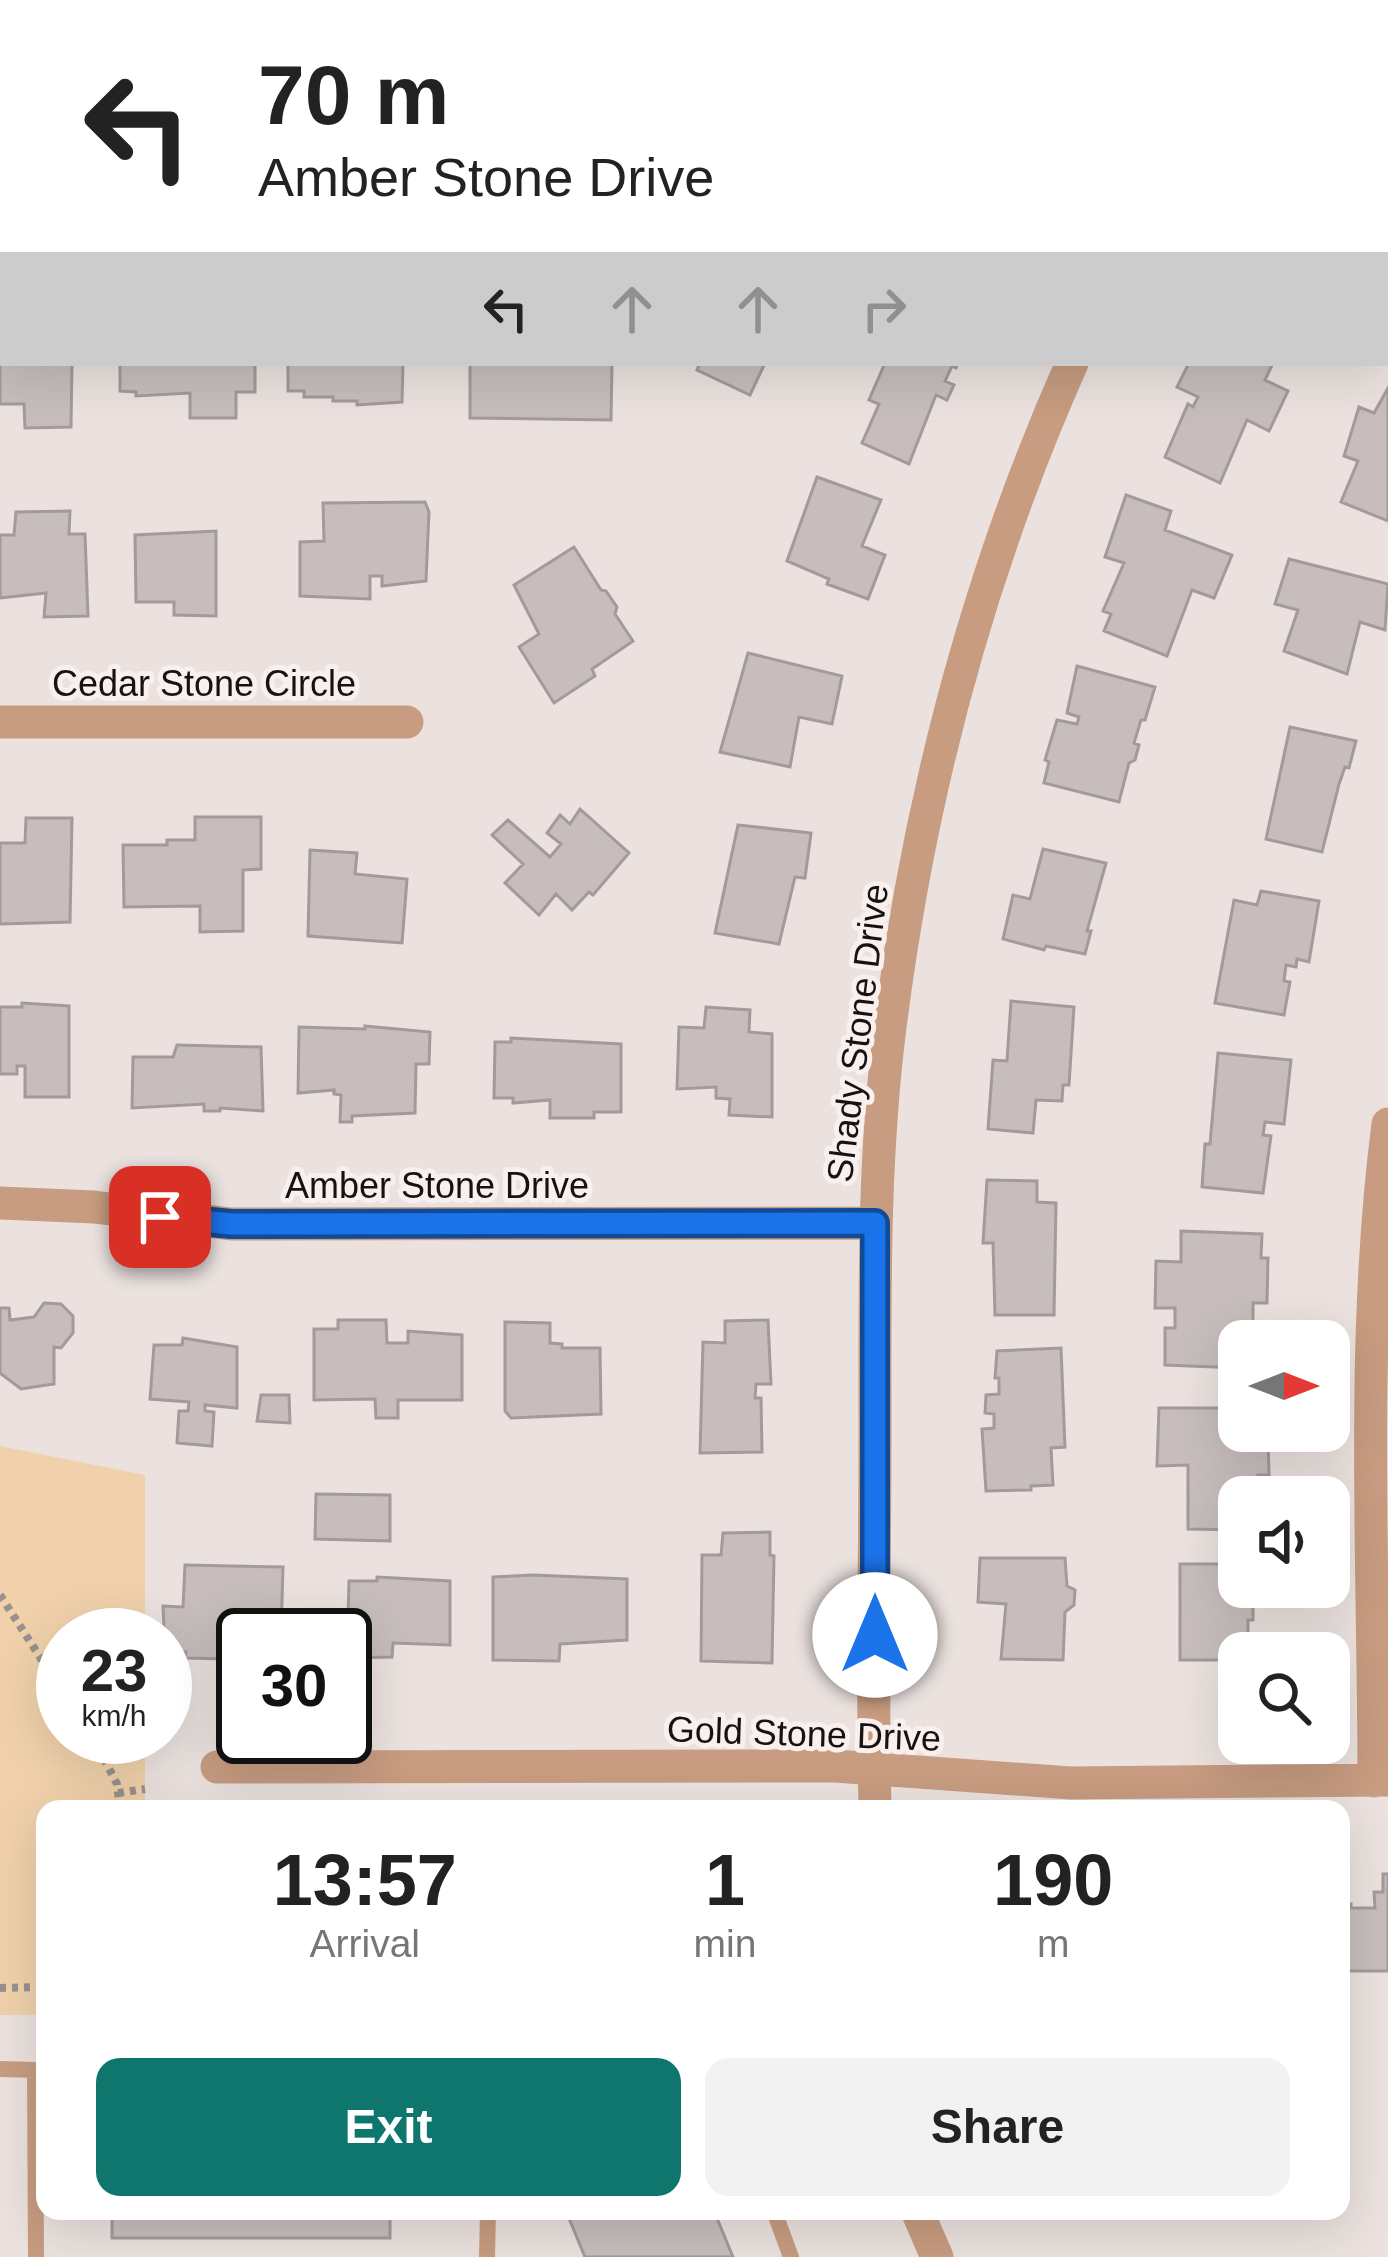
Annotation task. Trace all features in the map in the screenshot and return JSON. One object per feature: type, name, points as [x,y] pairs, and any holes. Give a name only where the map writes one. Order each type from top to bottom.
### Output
[{"type":"street","name":"Shady Stone Drive","points":[[874,1800],[875,1223],[889,1031],[938,758],[1016,497],[1071,366]]},
{"type":"street","name":"Cedar Stone Circle","points":[[0,722],[407,722]]},
{"type":"street","points":[[1381,1780],[1382,1263],[1388,1124]]},
{"type":"street","name":"Amber Stone Drive","points":[[0,1203],[231,1224],[875,1223]]},
{"type":"street","name":"Gold Stone Drive","points":[[217,1767],[835,1766],[1071,1783],[1381,1780]]},
{"type":"street","points":[[921,2220],[937,2257]]},
{"type":"lane","points":[[0,2068],[35,2070],[36,2257]]},
{"type":"lane","points":[[487,2257],[488,2220]]},
{"type":"lane","points":[[777,2220],[791,2257]]},
{"type":"path","points":[[0,1595],[36,1651]]},
{"type":"path","points":[[106,1764],[119,1800]]},
{"type":"path","points":[[118,1792],[145,1789]]},
{"type":"path","points":[[0,1988],[36,1987]]},
{"type":"shaded area","points":[[0,1446],[145,1475],[145,1608],[36,1608],[36,1764],[145,1764],[145,1800],[36,1800],[36,2015],[0,2015]]},
{"type":"building","points":[[0,366],[72,366],[71,427],[25,428],[24,404],[0,404]]},
{"type":"building","points":[[120,366],[255,366],[255,392],[236,392],[236,418],[190,418],[190,393],[136,396],[136,392],[120,391]]},
{"type":"building","points":[[288,366],[403,366],[402,402],[357,405],[357,401],[304,397],[304,391],[288,391]]},
{"type":"building","points":[[470,366],[612,366],[611,420],[470,418]]},
{"type":"building","points":[[699,366],[764,366],[750,395],[697,370]]},
{"type":"building","points":[[884,366],[952,366],[945,381],[954,385],[947,400],[936,395],[909,464],[862,443],[879,404],[869,400]]},
{"type":"building","points":[[1188,366],[1272,366],[1265,380],[1288,391],[1269,431],[1247,420],[1220,483],[1165,457],[1188,404],[1193,407],[1198,397],[1177,387]]},
{"type":"building","points":[[1388,388],[1388,521],[1341,502],[1358,461],[1344,456],[1359,407],[1374,413]]},
{"type":"building","points":[[817,477],[881,500],[862,546],[885,555],[868,599],[827,584],[829,579],[787,561]]},
{"type":"building","points":[[1126,495],[1171,511],[1165,530],[1232,555],[1214,598],[1192,590],[1167,656],[1104,631],[1111,614],[1103,611],[1124,563],[1105,557]]},
{"type":"building","points":[[425,502],[429,512],[426,581],[382,586],[382,576],[370,576],[370,599],[300,596],[300,542],[324,541],[323,503]]},
{"type":"building","points":[[70,511],[69,534],[85,534],[88,616],[44,617],[46,593],[0,598],[0,535],[14,535],[16,512]]},
{"type":"building","points":[[216,531],[216,616],[174,615],[174,602],[136,602],[135,535]]},
{"type":"building","points":[[574,547],[617,607],[615,614],[633,641],[592,669],[595,676],[554,703],[519,647],[539,634],[514,585]]},
{"type":"building","points":[[1289,559],[1388,584],[1385,630],[1360,622],[1347,674],[1284,651],[1298,610],[1275,604]]},
{"type":"building","points":[[748,653],[842,676],[832,724],[799,717],[790,767],[720,752]]},
{"type":"building","points":[[1077,666],[1155,687],[1119,802],[1044,783],[1049,762],[1045,760],[1057,720],[1077,724],[1079,717],[1067,713]]},
{"type":"building","points":[[1290,727],[1356,741],[1339,784],[1322,852],[1266,839]]},
{"type":"building","points":[[580,809],[629,853],[593,895],[589,892],[572,910],[556,894],[539,915],[505,883],[523,864],[492,835],[508,820],[550,857],[561,844],[547,833],[560,815],[570,824]]},
{"type":"building","points":[[195,817],[261,817],[261,869],[243,870],[243,931],[200,932],[200,906],[124,907],[123,845],[195,840]]},
{"type":"building","points":[[26,818],[72,818],[70,922],[0,924],[0,843],[25,843]]},
{"type":"building","points":[[738,825],[811,833],[805,878],[795,877],[779,944],[715,933]]},
{"type":"building","points":[[1043,849],[1106,863],[1085,954],[1003,939],[1013,895],[1030,899]]},
{"type":"building","points":[[310,850],[357,853],[355,874],[407,879],[402,943],[308,936]]},
{"type":"building","points":[[1261,891],[1319,901],[1309,962],[1297,959],[1296,967],[1286,965],[1284,981],[1290,982],[1284,1015],[1215,1003],[1234,900],[1257,905]]},
{"type":"building","points":[[1011,1001],[1074,1007],[1069,1085],[1063,1085],[1062,1101],[1036,1100],[1033,1133],[988,1129],[993,1060],[1007,1061]]},
{"type":"building","points":[[22,1003],[69,1006],[69,1097],[25,1097],[25,1066],[17,1066],[17,1074],[0,1074],[0,1007],[22,1007]]},
{"type":"building","points":[[706,1007],[750,1010],[749,1032],[772,1034],[772,1117],[729,1115],[730,1099],[716,1098],[716,1087],[677,1089],[679,1027],[704,1028]]},
{"type":"building","points":[[299,1027],[430,1032],[429,1064],[416,1064],[415,1113],[352,1116],[352,1122],[340,1122],[341,1095],[334,1090],[298,1093]]},
{"type":"building","points":[[511,1038],[621,1044],[621,1112],[594,1112],[594,1118],[550,1118],[550,1100],[513,1103],[513,1098],[494,1098],[495,1042],[511,1042]]},
{"type":"building","points":[[177,1045],[261,1047],[263,1111],[204,1111],[204,1104],[132,1108],[133,1057],[173,1057]]},
{"type":"building","points":[[1218,1053],[1291,1060],[1284,1124],[1265,1122],[1263,1135],[1271,1136],[1263,1193],[1202,1187]]},
{"type":"building","points":[[987,1180],[1037,1181],[1037,1202],[1056,1203],[1054,1315],[995,1315],[993,1243],[983,1243]]},
{"type":"building","points":[[1181,1231],[1262,1234],[1261,1258],[1268,1258],[1267,1303],[1253,1303],[1253,1320],[1218,1320],[1218,1367],[1165,1365],[1165,1328],[1175,1328],[1175,1308],[1155,1308],[1156,1261],[1181,1262]]},
{"type":"building","points":[[44,1303],[61,1304],[73,1316],[73,1333],[61,1348],[54,1347],[54,1384],[21,1389],[0,1373],[0,1308],[9,1308],[10,1320],[34,1317]]},
{"type":"building","points":[[338,1320],[386,1320],[387,1343],[408,1343],[408,1331],[462,1335],[462,1400],[398,1400],[398,1418],[376,1418],[375,1399],[314,1400],[314,1329],[338,1329]]},
{"type":"building","points":[[768,1320],[771,1384],[756,1384],[755,1398],[761,1398],[762,1452],[700,1453],[703,1342],[725,1343],[725,1321]]},
{"type":"building","points":[[505,1322],[550,1323],[550,1343],[562,1344],[562,1348],[600,1348],[601,1414],[511,1418],[505,1411]]},
{"type":"building","points":[[183,1338],[237,1347],[237,1408],[205,1405],[205,1411],[214,1412],[212,1446],[177,1443],[179,1411],[188,1411],[189,1402],[150,1399],[154,1345],[182,1345]]},
{"type":"building","points":[[1061,1348],[1065,1447],[1051,1448],[1053,1485],[986,1491],[982,1429],[994,1428],[994,1414],[985,1413],[986,1395],[999,1394],[997,1351]]},
{"type":"building","points":[[261,1395],[289,1395],[290,1423],[257,1421]]},
{"type":"building","points":[[1159,1408],[1218,1408],[1218,1452],[1268,1452],[1269,1475],[1218,1476],[1218,1530],[1188,1529],[1188,1465],[1157,1466]]},
{"type":"building","points":[[316,1494],[390,1495],[390,1541],[315,1539]]},
{"type":"building","points":[[770,1532],[770,1555],[774,1556],[772,1663],[701,1661],[702,1555],[721,1555],[723,1533]]},
{"type":"building","points":[[980,1558],[1065,1558],[1067,1586],[1075,1590],[1074,1605],[1065,1612],[1063,1660],[1001,1659],[1006,1604],[978,1602]]},
{"type":"building","points":[[1180,1564],[1218,1564],[1218,1608],[1253,1608],[1253,1620],[1248,1620],[1248,1632],[1218,1632],[1218,1660],[1180,1660]]},
{"type":"building","points":[[185,1565],[283,1567],[282,1608],[216,1608],[216,1659],[192,1658],[192,1608],[163,1606],[183,1607]]},
{"type":"building","points":[[377,1577],[450,1581],[450,1645],[393,1643],[392,1657],[372,1657],[372,1608],[348,1608],[349,1581],[377,1581]]},
{"type":"building","points":[[493,1577],[627,1579],[627,1640],[560,1644],[559,1661],[493,1660]]},
{"type":"building","points":[[1383,1874],[1388,1874],[1388,1971],[1350,1971],[1350,1904],[1351,1908],[1375,1908],[1374,1892],[1383,1892]]},
{"type":"building","points":[[112,2220],[390,2220],[390,2238],[112,2238]]},
{"type":"building","points":[[570,2220],[718,2220],[733,2257],[585,2257]]},
{"type":"route","points":[[160,1217],[231,1224],[875,1223],[875,1635]]}]
